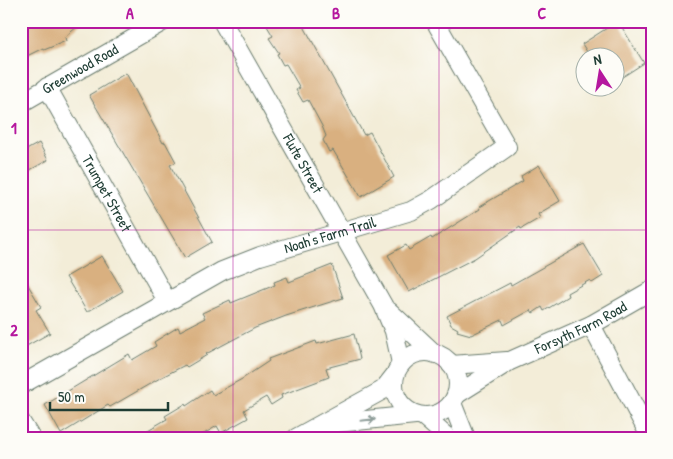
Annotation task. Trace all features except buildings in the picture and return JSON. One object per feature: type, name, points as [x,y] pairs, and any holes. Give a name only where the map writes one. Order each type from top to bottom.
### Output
[{"type":"street","name":"Greenwood Road","points":[[21,103],[164,21]]},
{"type":"street","name":"Flute Street","points":[[222,21],[383,305],[394,332],[398,370]]},
{"type":"street","name":"Noah's Farm Trail","points":[[21,385],[222,271],[260,256],[411,211],[431,200],[507,147],[435,21]]},
{"type":"street","name":"Trumpet Street","points":[[47,87],[167,301]]},
{"type":"street","name":"Forsyth Farm Road","points":[[454,399],[510,361],[591,325],[652,290]]},
{"type":"street","name":"Flute Street","points":[[383,305],[436,354]]},
{"type":"street","points":[[591,325],[651,438]]},
{"type":"street","points":[[296,438],[383,390],[398,370],[421,352],[436,354],[451,365],[458,379],[454,399],[466,438]]},
{"type":"street","name":"Forsyth Farm Road","points":[[451,365],[510,361]]},
{"type":"street","points":[[398,370],[394,392],[402,406],[448,438]]},
{"type":"street","points":[[321,424],[439,413],[454,399]]},
{"type":"street","points":[[21,422],[31,438]]}]
